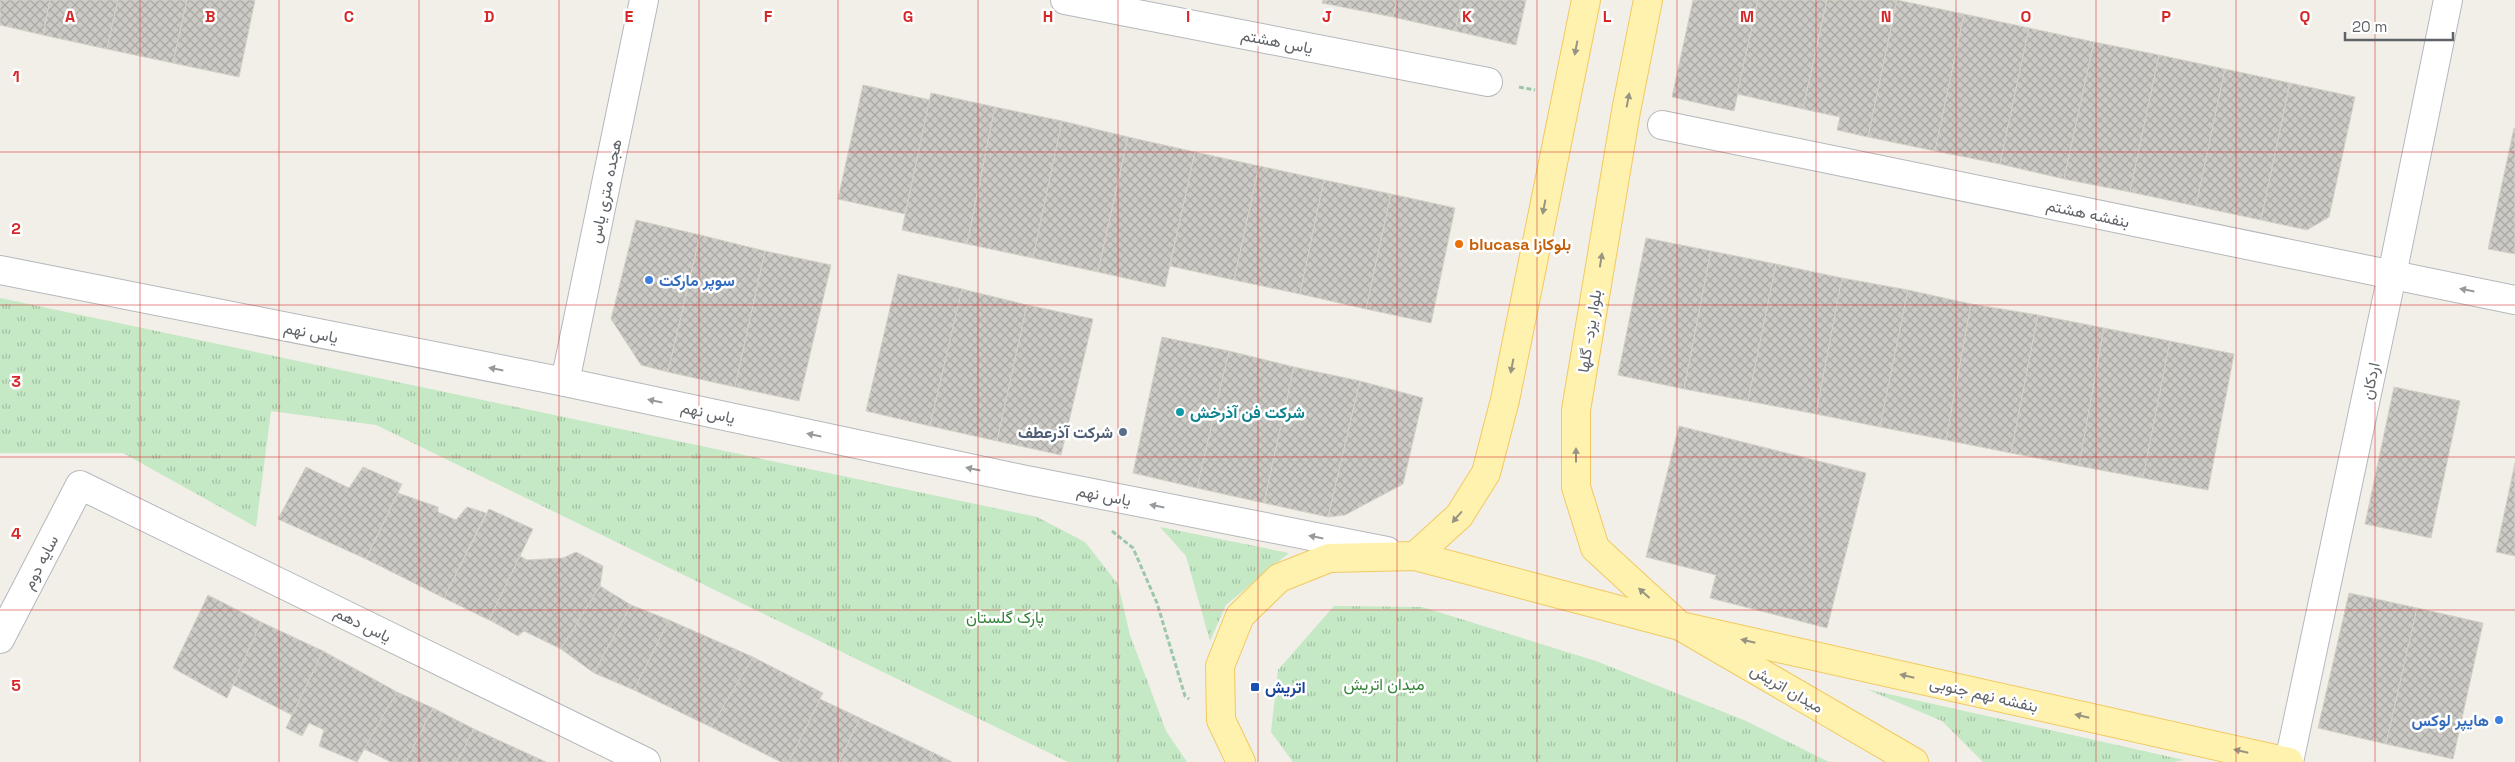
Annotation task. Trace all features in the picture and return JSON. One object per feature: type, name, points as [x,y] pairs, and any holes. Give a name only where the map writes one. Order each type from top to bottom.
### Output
[{"type":"main road","points":[[1415,556],[1459,516],[1486,473],[1505,400],[1586,0]]},
{"type":"main road","name":"بلوار یزد- گلها","points":[[1648,0],[1626,111],[1576,410],[1576,487],[1595,548],[1680,626]]},
{"type":"main road","name":"میدان اتریش","points":[[1241,762],[1222,720],[1220,666],[1240,616],[1279,578],[1329,558],[1415,556],[1680,626],[1914,762]]},
{"type":"main road","name":"بنفشه نهم جنوبی","points":[[1680,626],[2289,762]]},
{"type":"street","name":"هجده متری یاس","points":[[565,382],[644,0]]},
{"type":"street","name":"یاس هشتم","points":[[1065,0],[1488,82]]},
{"type":"street","name":"اردکان","points":[[2289,762],[2448,0]]},
{"type":"street","name":"بنفشه هشتم","points":[[1662,125],[2515,300]]},
{"type":"street","name":"یاس نهم","points":[[0,270],[565,382],[1030,481],[1415,556]]},
{"type":"street","name":"سایه دوم","points":[[0,639],[80,485]]},
{"type":"street","name":"یاس دهم","points":[[80,485],[646,762]]},
{"type":"path","points":[[1488,82],[1567,96]]},
{"type":"path","points":[[1105,525],[1132,548],[1157,603],[1185,696],[1222,720]]},
{"type":"green space","name":"پارک گلستان","points":[[0,298],[1037,517],[1085,542],[1118,584],[1130,635],[1166,731],[1187,762],[1068,762],[376,425],[271,411],[256,527],[123,453],[0,453]]},
{"type":"green space","points":[[1160,527],[1289,553],[1226,605],[1210,641],[1186,556]]},
{"type":"green space","name":"میدان اتریش","points":[[1334,606],[1422,607],[1596,661],[1746,721],[1829,762],[1293,762],[1271,732],[1278,670]]},
{"type":"green space","points":[[1866,689],[2184,760],[2173,762],[1983,762],[1942,721]]},
{"type":"building","points":[[0,0],[50,0],[43,35],[0,25]]},
{"type":"building","points":[[50,0],[118,0],[107,49],[43,35]]},
{"type":"building","points":[[118,0],[187,0],[173,63],[107,49]]},
{"type":"building","points":[[187,0],[255,0],[239,77],[173,63]]},
{"type":"building","points":[[1323,0],[1397,0],[1393,17],[1322,3]]},
{"type":"building","points":[[1397,0],[1462,0],[1455,31],[1393,17]]},
{"type":"building","points":[[1462,0],[1526,0],[1516,45],[1455,31]]},
{"type":"building","points":[[1693,0],[1758,0],[1734,111],[1672,97]]},
{"type":"building","points":[[1758,0],[1827,0],[1803,109],[1737,94]]},
{"type":"building","points":[[1827,0],[1897,0],[1868,137],[1837,130],[1840,117],[1803,109]]},
{"type":"building","points":[[1897,0],[1964,14],[1935,151],[1868,137]]},
{"type":"building","points":[[1964,14],[2029,28],[2000,164],[1935,151]]},
{"type":"building","points":[[2029,28],[2094,42],[2064,179],[2000,164]]},
{"type":"building","points":[[2094,42],[2159,55],[2130,192],[2064,179]]},
{"type":"building","points":[[2159,55],[2225,69],[2196,206],[2130,192]]},
{"type":"building","points":[[2225,69],[2290,83],[2261,220],[2196,206]]},
{"type":"building","points":[[2290,83],[2355,97],[2329,217],[2307,230],[2261,220]]},
{"type":"building","points":[[863,85],[930,100],[905,214],[838,199]]},
{"type":"building","points":[[931,93],[995,107],[967,244],[902,230]]},
{"type":"building","points":[[995,107],[1062,121],[1033,258],[967,244]]},
{"type":"building","points":[[1062,121],[1128,137],[1098,272],[1033,258]]},
{"type":"building","points":[[2515,128],[2515,254],[2488,249]]},
{"type":"building","points":[[1128,137],[1195,152],[1165,287],[1098,272]]},
{"type":"building","points":[[1195,152],[1259,166],[1234,280],[1170,266]]},
{"type":"building","points":[[1259,166],[1324,180],[1300,294],[1234,280]]},
{"type":"building","points":[[1324,180],[1391,194],[1366,309],[1300,294]]},
{"type":"building","points":[[1391,194],[1455,208],[1431,323],[1366,309]]},
{"type":"building","points":[[636,220],[700,235],[668,372],[641,365],[611,319]]},
{"type":"building","points":[[700,235],[765,251],[735,387],[668,372]]},
{"type":"building","points":[[1646,238],[1711,251],[1684,389],[1618,375]]},
{"type":"building","points":[[765,251],[831,265],[799,401],[735,387]]},
{"type":"building","points":[[1711,251],[1776,264],[1748,401],[1684,389]]},
{"type":"building","points":[[1776,264],[1842,278],[1816,414],[1748,401]]},
{"type":"building","points":[[898,274],[962,289],[930,426],[866,411]]},
{"type":"building","points":[[1842,278],[1908,290],[1880,427],[1816,414]]},
{"type":"building","points":[[962,289],[1027,305],[997,441],[930,426]]},
{"type":"building","points":[[1908,290],[1971,304],[1946,440],[1880,427]]},
{"type":"building","points":[[1971,304],[2038,315],[2011,453],[1946,440]]},
{"type":"building","points":[[1027,305],[1093,319],[1061,455],[997,441]]},
{"type":"building","points":[[2038,315],[2104,328],[2079,466],[2011,453]]},
{"type":"building","points":[[2104,328],[2170,341],[2143,478],[2079,466]]},
{"type":"building","name":"شرکت فن آذرخش","points":[[1162,337],[1229,351],[1197,488],[1133,473]]},
{"type":"building","points":[[2170,341],[2234,354],[2208,490],[2143,478]]},
{"type":"building","points":[[1229,351],[1294,367],[1264,503],[1197,488]]},
{"type":"building","points":[[1294,367],[1360,381],[1328,517],[1264,503]]},
{"type":"building","points":[[1360,381],[1423,398],[1403,484],[1345,515],[1328,517]]},
{"type":"building","points":[[2394,387],[2460,401],[2431,538],[2365,524]]},
{"type":"building","points":[[1679,426],[1866,473],[1827,628],[1710,598],[1716,575],[1646,557]]},
{"type":"building","points":[[2515,463],[2515,556],[2496,552]]},
{"type":"building","points":[[306,467],[349,488],[363,467],[402,484],[366,559],[278,519]]},
{"type":"building","points":[[398,493],[438,507],[438,512],[456,520],[467,507],[486,513],[444,598],[366,559]]},
{"type":"building","points":[[489,509],[533,529],[489,620],[444,598]]},
{"type":"building","points":[[576,552],[603,566],[600,586],[561,649],[524,631],[518,636],[489,620],[520,556],[527,560],[563,558]]},
{"type":"building","points":[[600,586],[631,605],[594,673],[561,649]]},
{"type":"building","points":[[2349,593],[2417,608],[2386,744],[2318,728]]},
{"type":"building","points":[[208,595],[261,622],[227,698],[173,668]]},
{"type":"building","points":[[631,605],[669,620],[634,690],[594,673]]},
{"type":"building","points":[[2417,608],[2483,623],[2453,759],[2386,744]]},
{"type":"building","points":[[669,620],[753,657],[711,727],[634,690]]},
{"type":"building","points":[[261,622],[323,651],[292,715],[233,685]]},
{"type":"building","points":[[323,651],[397,692],[357,762],[319,746],[324,730],[309,723],[302,736],[286,728]]},
{"type":"building","points":[[753,657],[823,693],[789,762],[781,762],[711,727]]},
{"type":"building","points":[[397,692],[433,708],[406,762],[391,762],[364,749]]},
{"type":"building","points":[[820,699],[860,718],[839,762],[789,762]]},
{"type":"building","points":[[433,708],[474,729],[457,762],[406,762]]},
{"type":"building","points":[[860,718],[934,753],[930,762],[839,762]]},
{"type":"building","points":[[474,729],[546,762],[457,762]]},
{"type":"building","points":[[934,753],[952,762],[930,762]]},
{"type":"place","name":"blucasa بلوکازا","points":[[1459,244]]},
{"type":"place","name":"سوپر مارکت","points":[[649,280]]},
{"type":"place","name":"شرکت فن آذرخش","points":[[1180,412]]},
{"type":"place","name":"شرکت آذرعطف","points":[[1123,432]]},
{"type":"place","name":"اتریش","points":[[1255,687]]},
{"type":"place","name":"هایپر لوکس","points":[[2499,720]]}]
